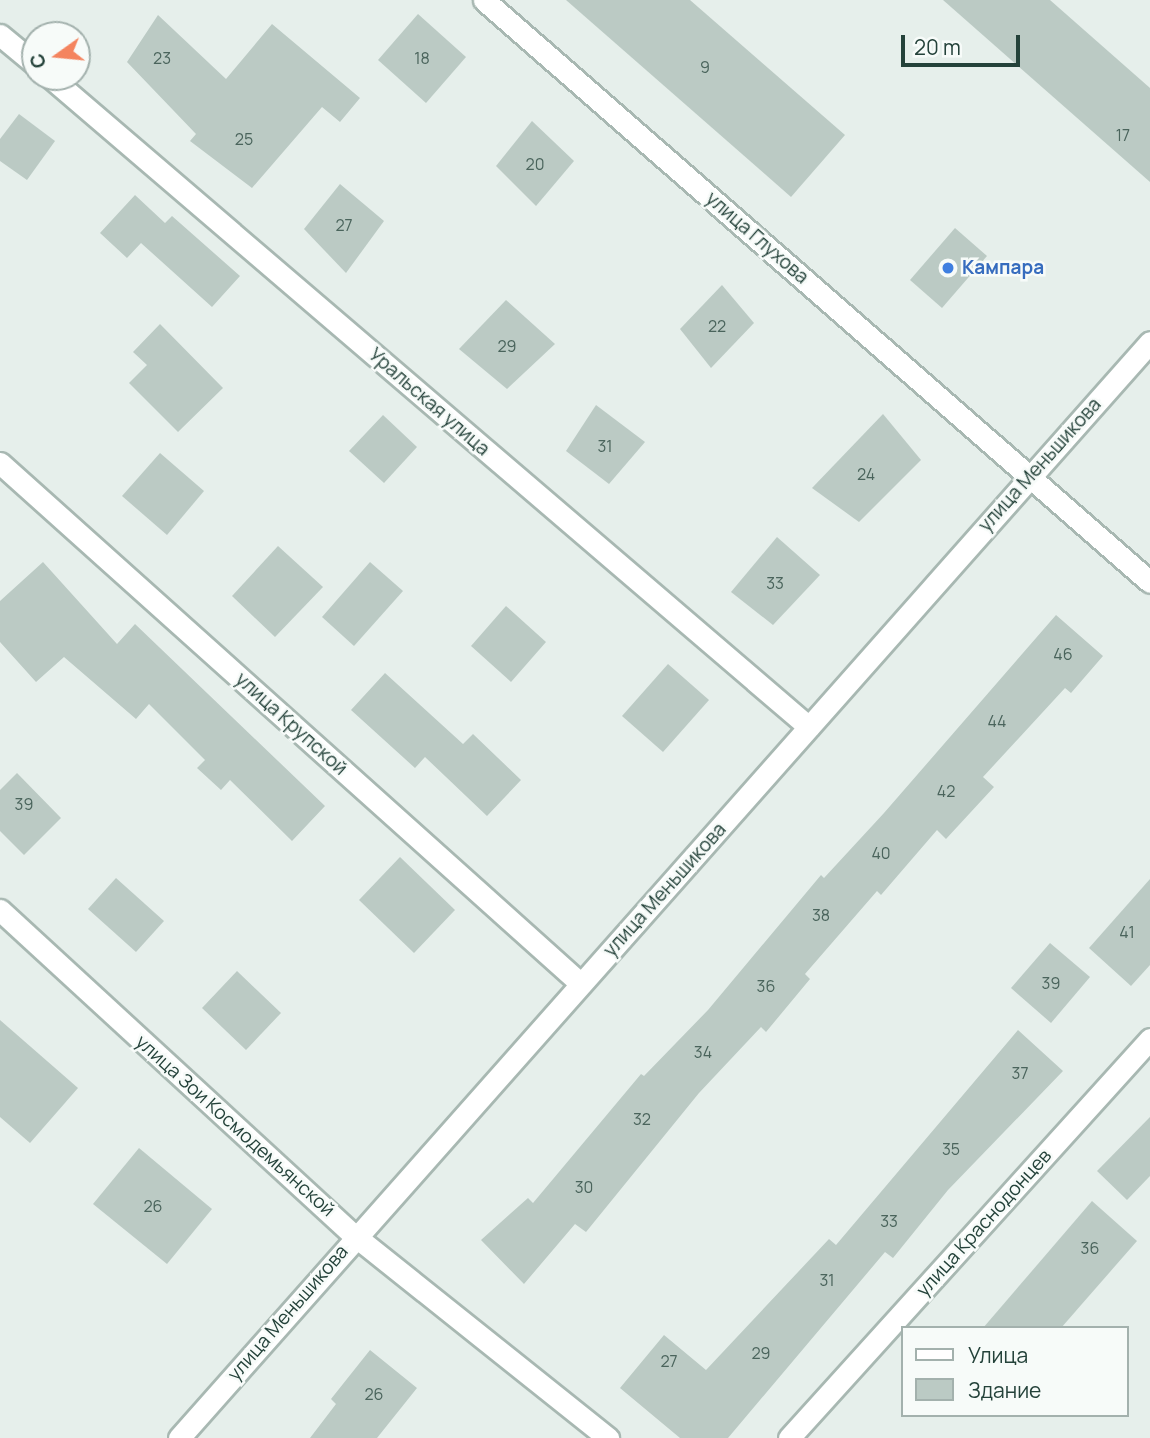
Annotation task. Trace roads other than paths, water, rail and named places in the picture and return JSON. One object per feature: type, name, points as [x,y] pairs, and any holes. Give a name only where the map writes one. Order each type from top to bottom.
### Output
[{"type":"street","name":"улица Глухова","points":[[484,0],[1150,582]]},
{"type":"street","points":[[0,34],[21,52]]},
{"type":"street","name":"Уральская улица","points":[[66,91],[809,727]]},
{"type":"street","name":"улица Меньшикова","points":[[179,1438],[355,1236],[1150,342]]},
{"type":"street","name":"улица Крупской","points":[[0,463],[581,984]]},
{"type":"street","name":"улица Зои Космодемьянской","points":[[0,910],[355,1236],[608,1438]]},
{"type":"street","name":"улица Краснодонцев","points":[[789,1438],[1150,1038]]},
{"type":"place","name":"Кампара","points":[[948,268]]}]
